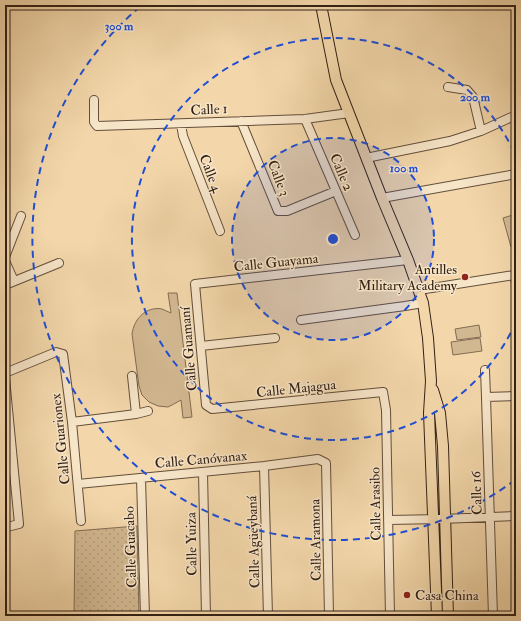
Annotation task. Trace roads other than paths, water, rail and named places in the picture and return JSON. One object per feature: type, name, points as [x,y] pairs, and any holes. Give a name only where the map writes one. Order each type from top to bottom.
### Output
[{"type":"main road","points":[[321,5],[336,80],[408,260],[423,303],[428,338],[431,381],[429,413],[437,616]]},
{"type":"main road","points":[[431,381],[440,413],[443,446],[446,591],[448,616]]},
{"type":"street","points":[[448,87],[467,90],[473,97],[480,130]]},
{"type":"street","name":"Calle 1","points":[[94,100],[94,122],[97,126],[306,119],[348,113]]},
{"type":"street","points":[[366,158],[450,141],[516,115]]},
{"type":"street","name":"Calle 2","points":[[306,119],[355,235]]},
{"type":"street","name":"Calle 3","points":[[241,121],[278,211],[287,211],[336,191]]},
{"type":"street","name":"Calle 4","points":[[181,124],[183,136],[220,231]]},
{"type":"street","points":[[382,198],[516,174]]},
{"type":"street","points":[[5,257],[21,216]]},
{"type":"street","name":"Calle Guayama","points":[[195,284],[408,260]]},
{"type":"street","points":[[5,261],[14,281]]},
{"type":"street","points":[[5,285],[59,263]]},
{"type":"street","points":[[419,290],[515,277]]},
{"type":"street","name":"Calle Guamaní","points":[[195,284],[206,405],[212,409]]},
{"type":"street","points":[[300,320],[423,303]]},
{"type":"street","points":[[201,346],[275,338]]},
{"type":"street","name":"Calle Guarionex","points":[[5,373],[56,352],[63,354],[72,422],[81,521]]},
{"type":"street","name":"Calle 16","points":[[485,370],[493,616]]},
{"type":"street","points":[[132,376],[136,414]]},
{"type":"street","points":[[5,378],[19,524],[5,527]]},
{"type":"street","name":"Calle Majagua","points":[[212,409],[383,392]]},
{"type":"street","name":"Calle Arasibo","points":[[383,392],[386,410],[390,616]]},
{"type":"street","points":[[486,397],[516,396]]},
{"type":"street","points":[[72,422],[136,414],[148,411]]},
{"type":"street","name":"Calle Canóvanax","points":[[78,484],[264,466],[318,459],[326,463]]},
{"type":"street","name":"Calle Aramona","points":[[326,463],[329,616]]},
{"type":"street","name":"Calle Agüeybaná","points":[[264,466],[268,616]]},
{"type":"street","name":"Calle Yuiza","points":[[203,472],[206,616]]},
{"type":"street","name":"Calle Guacabo","points":[[141,478],[146,616]]},
{"type":"street","points":[[388,520],[516,516]]},
{"type":"place","name":"Antilles Military Academy","points":[[465,277]]},
{"type":"place","name":"Casa China","points":[[407,595]]}]
